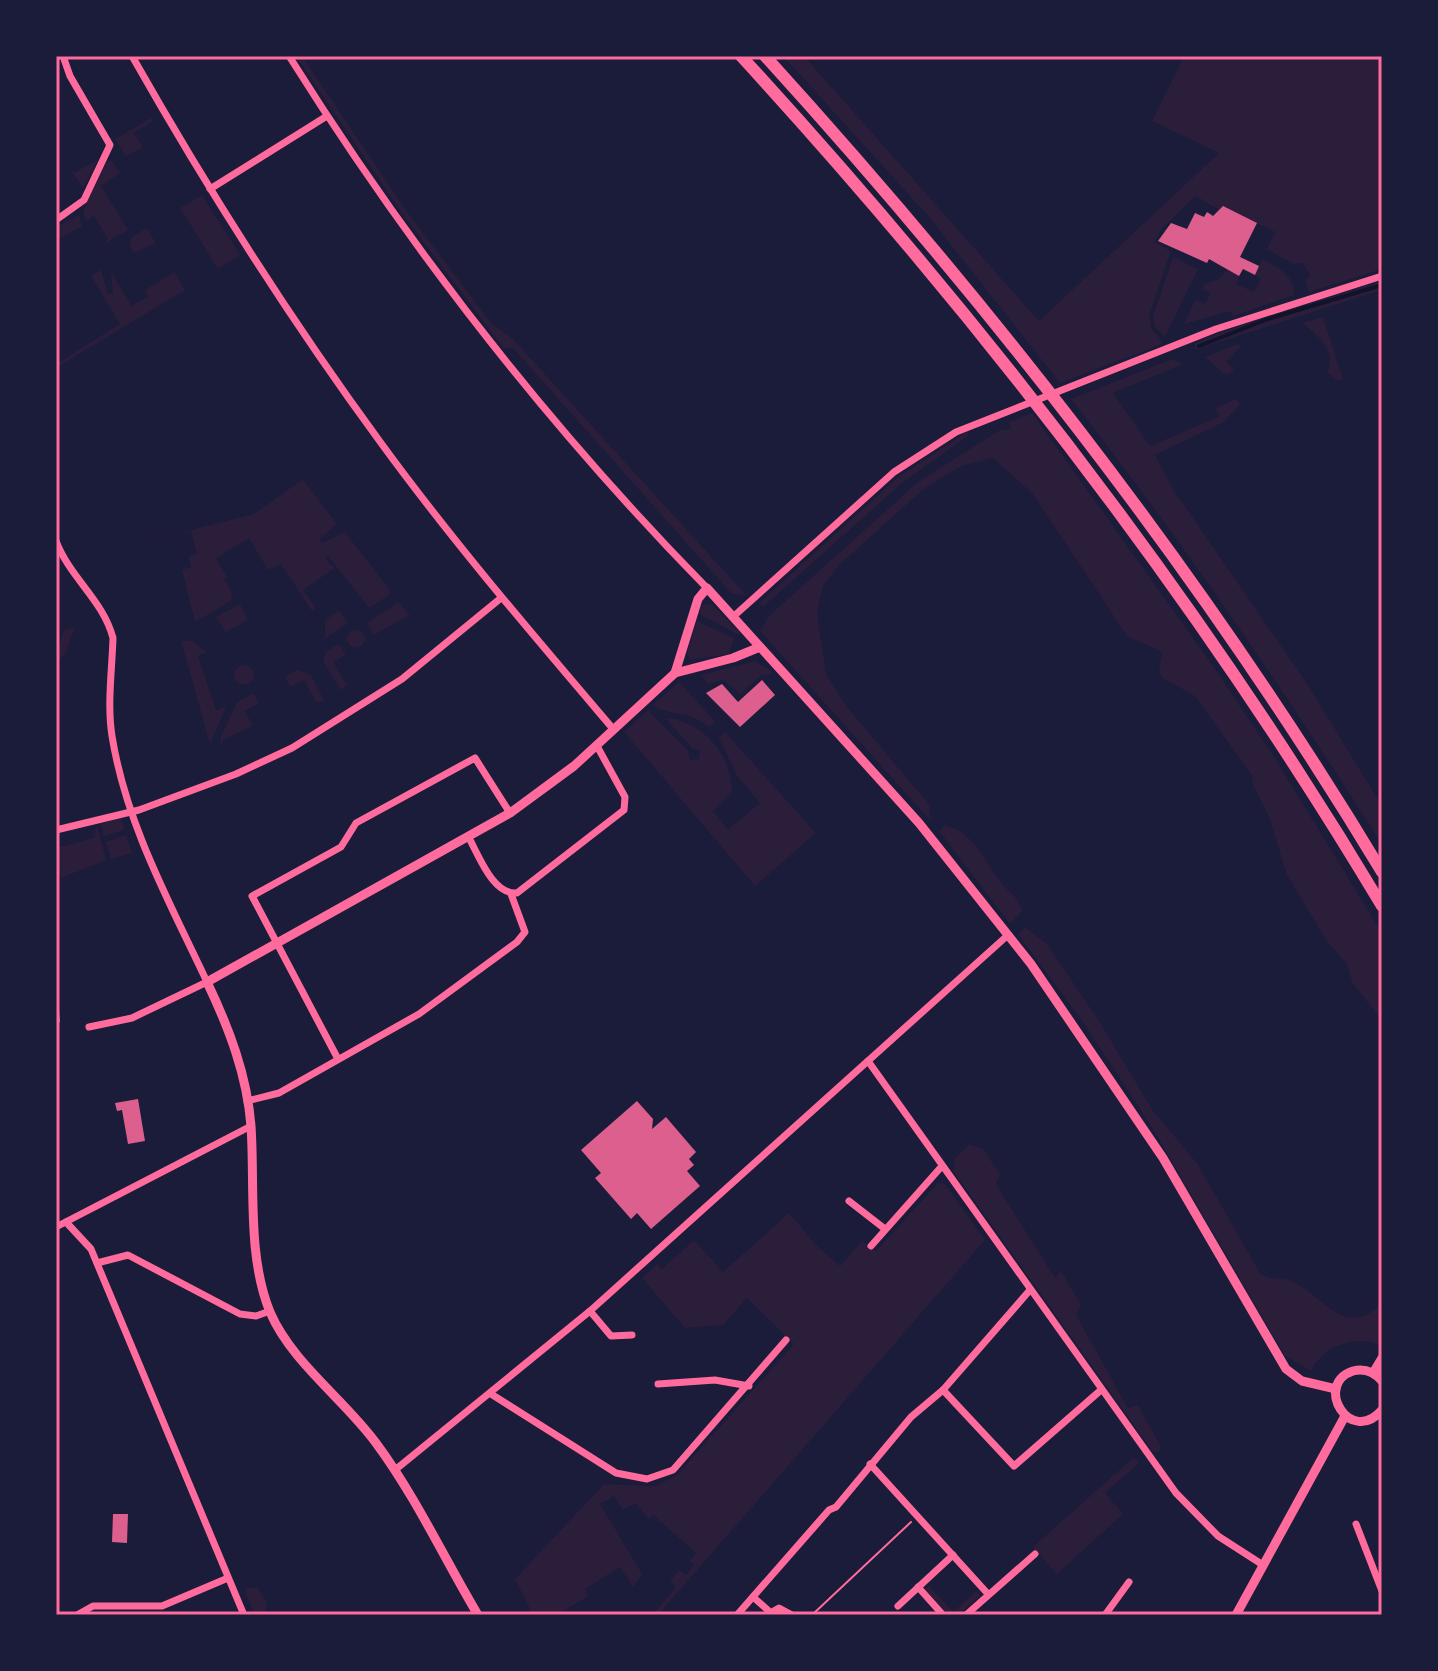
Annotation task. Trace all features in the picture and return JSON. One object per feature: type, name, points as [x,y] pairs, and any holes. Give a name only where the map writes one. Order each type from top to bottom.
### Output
[{"type":"highway","points":[[741,56],[890,221],[1049,418],[1243,687],[1382,906]]},
{"type":"highway","points":[[765,56],[960,276],[1123,485],[1337,797],[1382,872]]},
{"type":"street","points":[[56,220],[84,200],[110,145],[70,76],[63,56]]},
{"type":"street","points":[[132,56],[210,189],[353,405],[501,598],[614,730]]},
{"type":"street","points":[[289,56],[417,247],[501,355],[582,451],[919,823],[1008,935],[1075,1025],[1141,1124],[1206,1229],[1278,1358],[1294,1377],[1336,1389]]},
{"type":"street","points":[[210,189],[327,116]]},
{"type":"street","points":[[734,616],[901,467],[956,432],[1253,316],[1382,276]]},
{"type":"street","points":[[56,541],[67,567],[101,606],[109,625],[113,638],[112,735],[133,810],[161,888],[233,1042],[251,1126],[258,1263],[270,1311],[289,1344],[354,1415],[395,1470],[478,1615]]},
{"type":"street","points":[[675,673],[698,599],[707,588]]},
{"type":"street","points":[[56,830],[133,810],[236,774],[319,733],[402,679],[501,598]]},
{"type":"street","points":[[89,1027],[132,1018],[207,982],[469,838],[510,813],[597,746],[675,673],[741,656],[760,647]]},
{"type":"street","points":[[511,894],[524,888],[624,810],[625,797],[597,746]]},
{"type":"street","points":[[338,1059],[252,896],[341,847],[356,823],[475,758],[510,813]]},
{"type":"street","points":[[247,1101],[279,1093],[419,1014],[522,938],[524,928],[512,905],[511,894],[494,882],[469,838]]},
{"type":"street","points":[[395,1470],[590,1311],[1008,935]]},
{"type":"street","points":[[868,1061],[1101,1390],[1197,1518],[1263,1565]]},
{"type":"street","points":[[56,1227],[251,1126]]},
{"type":"street","points":[[871,1246],[942,1166]]},
{"type":"street","points":[[849,1201],[885,1229]]},
{"type":"street","points":[[66,1222],[85,1240],[97,1263],[244,1615]]},
{"type":"street","points":[[97,1263],[128,1255],[240,1314],[256,1316],[270,1311]]},
{"type":"street","points":[[737,1615],[829,1510],[843,1500],[911,1417],[943,1390],[1030,1290]]},
{"type":"street","points":[[590,1311],[611,1336],[632,1335]]},
{"type":"street","points":[[491,1394],[616,1473],[647,1479],[673,1470],[786,1340]]},
{"type":"street","points":[[1373,1373],[1382,1358]]},
{"type":"street","points":[[1382,1381],[1373,1373],[1350,1372],[1336,1389],[1337,1404],[1345,1416],[1366,1421],[1382,1410]]},
{"type":"street","points":[[658,1384],[715,1380],[749,1386]]},
{"type":"street","points":[[943,1390],[1014,1466],[1101,1390]]},
{"type":"street","points":[[1236,1615],[1345,1416]]},
{"type":"street","points":[[870,1464],[988,1594]]},
{"type":"street","points":[[1356,1524],[1382,1591]]},
{"type":"street","points":[[966,1615],[1035,1554]]},
{"type":"street","points":[[898,1606],[953,1555]]},
{"type":"street","points":[[77,1615],[93,1606],[162,1606],[228,1578]]},
{"type":"street","points":[[1105,1615],[1129,1582]]},
{"type":"street","points":[[918,1587],[943,1615]]},
{"type":"street","points":[[753,1597],[768,1613],[783,1608],[792,1615]]},
{"type":"path","points":[[812,1615],[918,1516]]},
{"type":"shaded area","points":[[296,56],[302,56],[405,209],[491,323],[513,339],[747,596],[731,593],[513,348],[504,349],[401,212]]},
{"type":"shaded area","points":[[783,56],[804,56],[1039,321],[1219,153],[1152,121],[1184,56],[1382,56],[1382,269],[1309,292],[1305,282],[1310,275],[1303,263],[1293,264],[1267,249],[1275,232],[1224,207],[1219,210],[1196,196],[1162,228],[1154,242],[1171,251],[1149,316],[1151,328],[1162,341],[1160,345],[1060,383],[929,217]]},
{"type":"shaded area","points":[[151,118],[153,121],[134,133],[143,147],[126,156],[115,139]]},
{"type":"shaded area","points":[[97,160],[83,188],[66,164],[74,173]]},
{"type":"shaded area","points":[[112,161],[120,173],[101,186],[128,230],[102,245],[108,239],[94,216],[86,221],[83,210],[107,162]]},
{"type":"shaded area","points":[[202,195],[240,255],[218,269],[180,208]]},
{"type":"shaded area","points":[[79,215],[82,226],[56,241],[56,227]]},
{"type":"shaded area","points":[[146,228],[156,243],[134,253],[130,246],[131,238]]},
{"type":"shaded area","points":[[1173,257],[1198,269],[1165,337],[1154,326],[1153,316]]},
{"type":"shaded area","points":[[1262,259],[1289,278],[1294,295],[1233,316],[1230,311],[1184,324],[1195,300],[1205,304],[1210,293],[1202,289],[1205,284],[1219,279],[1227,270],[1239,276],[1236,284],[1254,292],[1261,278],[1255,275]]},
{"type":"shaded area","points":[[101,270],[108,294],[113,293],[111,272],[132,306],[148,296],[145,290],[174,272],[185,290],[56,368],[56,364],[120,324],[91,276]]},
{"type":"shaded area","points":[[1382,281],[1382,290],[1194,350],[1196,343],[1219,333]]},
{"type":"shaded area","points":[[1323,317],[1343,379],[1337,381],[1328,373],[1328,350],[1303,323]]},
{"type":"shaded area","points":[[1238,344],[1240,347],[1226,362],[1234,369],[1230,374],[1224,374],[1205,357]]},
{"type":"shaded area","points":[[1172,359],[1183,364],[1113,393],[1150,446],[1220,416],[1215,408],[1236,399],[1240,405],[1222,423],[1155,455],[1173,489],[1308,685],[1382,806],[1382,845],[1232,618],[1071,399]]},
{"type":"shaded area","points":[[1032,413],[1213,666],[1276,760],[1382,933],[1382,1021],[1352,982],[1347,964],[1326,940],[1287,875],[1269,817],[1252,783],[1253,777],[1195,696],[1162,678],[1159,671],[1162,652],[1127,636],[1032,493],[993,458],[961,466],[925,488],[839,565],[823,586],[817,612],[826,674],[846,706],[929,804],[931,821],[760,631],[769,616],[918,482],[1000,430],[1010,429],[1009,422]]},
{"type":"shaded area","points":[[967,432],[969,435],[902,483],[763,607],[759,603],[898,477]]},
{"type":"shaded area","points":[[303,479],[337,524],[320,539],[322,543],[345,532],[389,589],[389,595],[369,608],[328,556],[325,559],[335,568],[303,590],[316,608],[312,611],[281,564],[268,570],[249,538],[216,558],[227,577],[224,579],[232,593],[231,601],[195,622],[182,570],[191,567],[188,557],[197,554],[191,531],[109,551],[254,514]]},
{"type":"shaded area","points":[[398,602],[410,615],[374,635],[367,623]]},
{"type":"shaded area","points":[[240,604],[248,620],[226,632],[216,617]]},
{"type":"shaded area","points":[[711,604],[739,631],[739,635],[699,614],[702,605]]},
{"type":"shaded area","points":[[339,610],[348,623],[325,639],[325,620]]},
{"type":"shaded area","points":[[697,621],[734,638],[729,654],[690,660],[687,653]]},
{"type":"shaded area","points":[[75,627],[65,654],[56,661],[63,630]]},
{"type":"shaded area","points":[[356,630],[365,639],[356,648],[347,639]]},
{"type":"shaded area","points":[[181,641],[192,641],[207,652],[198,656],[216,710],[226,707],[210,744]]},
{"type":"shaded area","points":[[338,644],[346,654],[333,663],[347,685],[341,690],[323,662],[326,652]]},
{"type":"shaded area","points":[[755,661],[773,672],[766,677],[763,674],[740,694],[723,680],[708,684],[701,675]]},
{"type":"shaded area","points":[[244,665],[251,668],[254,675],[251,682],[244,685],[237,682],[234,675],[237,668]]},
{"type":"shaded area","points":[[298,670],[311,675],[324,700],[317,703],[304,680],[290,687],[285,676]]},
{"type":"shaded area","points":[[679,682],[715,721],[709,727],[694,718],[653,705]]},
{"type":"shaded area","points":[[254,693],[259,703],[245,711],[253,726],[223,740],[222,747],[220,739],[237,702]]},
{"type":"shaded area","points":[[648,710],[688,751],[690,760],[699,759],[700,751],[692,748],[665,718],[691,725],[721,752],[731,778],[732,792],[713,811],[728,829],[760,803],[737,776],[719,738],[725,732],[816,833],[755,886],[624,732]]},
{"type":"shaded area","points":[[121,818],[124,830],[104,836],[101,824]]},
{"type":"shaded area","points":[[945,825],[971,840],[1002,884],[1019,902],[1022,911],[1010,924],[939,831]]},
{"type":"shaded area","points":[[97,827],[106,860],[61,878],[56,863],[56,842],[61,847],[93,838]]},
{"type":"shaded area","points":[[126,835],[132,853],[111,859],[106,842]]},
{"type":"shaded area","points":[[1025,927],[1047,944],[1099,1021],[1153,1111],[1197,1163],[1260,1273],[1301,1286],[1344,1316],[1368,1314],[1382,1303],[1380,1345],[1360,1341],[1340,1345],[1323,1355],[1311,1371],[1285,1356],[1150,1124],[1083,1022],[1018,934]]},
{"type":"shaded area","points":[[970,1144],[983,1149],[1000,1174],[996,1184],[1055,1278],[1061,1271],[1081,1305],[1076,1315],[1128,1408],[1138,1405],[1161,1447],[1159,1452],[1153,1452],[954,1172],[955,1158]]},
{"type":"shaded area","points":[[939,1182],[945,1184],[985,1240],[658,1615],[652,1615],[676,1587],[670,1581],[679,1570],[686,1575],[694,1565],[690,1561],[696,1553],[653,1515],[649,1519],[635,1503],[623,1510],[614,1496],[600,1504],[642,1574],[633,1587],[620,1567],[585,1589],[588,1596],[557,1615],[533,1615],[515,1579],[604,1484],[654,1486],[676,1476],[794,1344],[747,1298],[723,1325],[685,1328],[642,1278],[657,1264],[662,1269],[694,1240],[723,1272],[789,1213],[817,1246],[840,1266],[862,1241],[876,1251]]},
{"type":"shaded area","points":[[1134,1457],[1139,1463],[1105,1493],[1123,1514],[1057,1574],[1033,1547]]},
{"type":"shaded area","points":[[929,1586],[953,1612],[976,1591],[980,1595],[959,1615],[948,1615],[925,1589]]},
{"type":"shaded area","points":[[247,1588],[258,1588],[267,1603],[266,1610],[255,1615],[245,1593]]},
{"type":"building","points":[[1223,206],[1257,223],[1240,257],[1259,266],[1255,275],[1243,269],[1239,276],[1209,259],[1207,263],[1158,241],[1171,223],[1187,229],[1195,213],[1204,217],[1207,212],[1213,216]]},
{"type":"building","points":[[762,680],[775,695],[740,727],[706,693],[722,684],[738,702]]},
{"type":"building","points":[[58,1000],[60,1022],[56,1022]]},
{"type":"building","points":[[138,1099],[145,1141],[128,1144],[122,1110],[117,1111],[115,1103]]},
{"type":"building","points":[[637,1101],[653,1119],[652,1129],[666,1117],[696,1152],[689,1159],[694,1165],[687,1171],[700,1186],[651,1229],[637,1213],[631,1219],[595,1178],[601,1173],[581,1150]]},
{"type":"building","points":[[113,1514],[128,1514],[127,1543],[112,1542]]},
{"type":"waterway","points":[[1199,346],[1268,319],[1382,285]]}]
